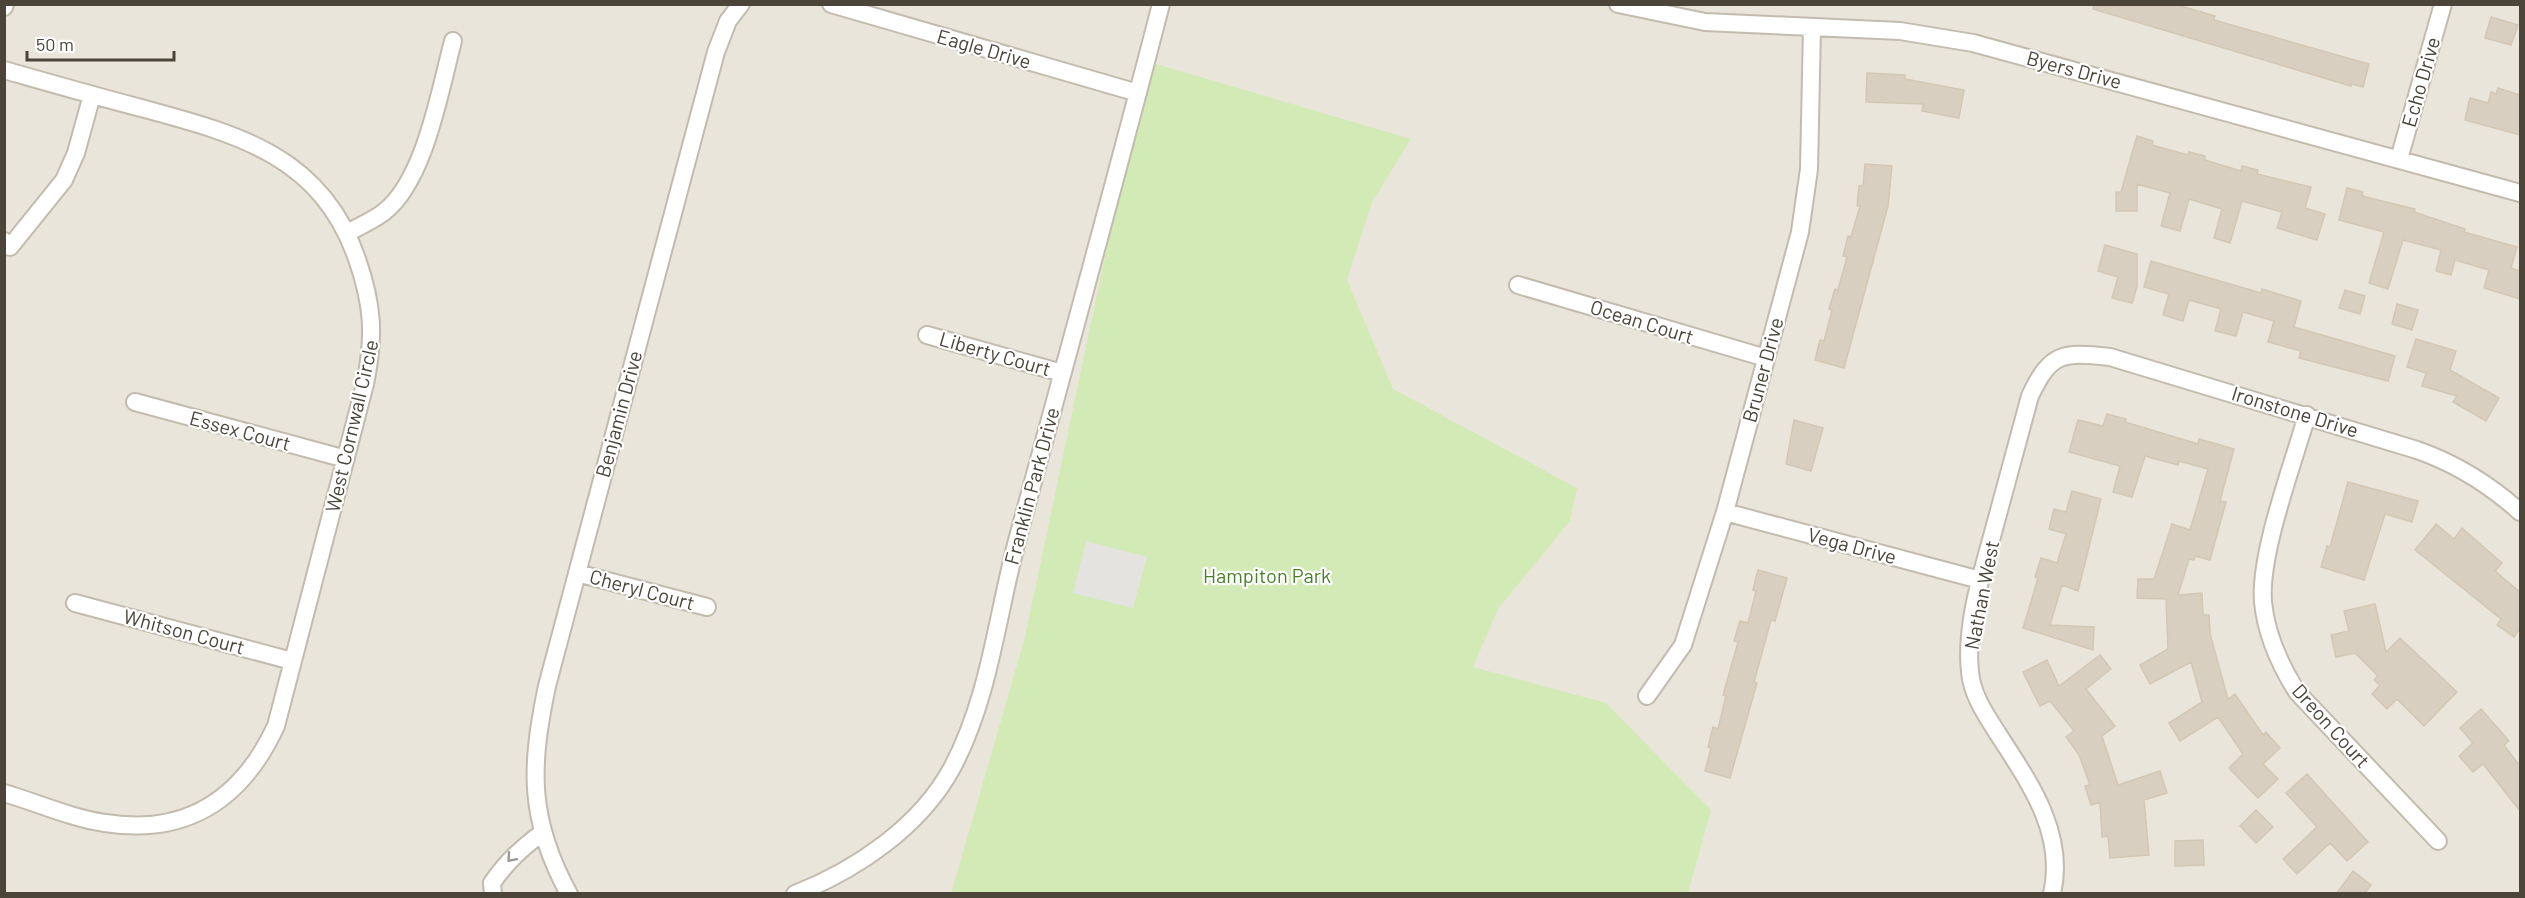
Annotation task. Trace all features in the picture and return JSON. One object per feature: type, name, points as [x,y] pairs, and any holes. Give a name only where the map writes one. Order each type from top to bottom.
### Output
[{"type":"street","name":"Benjamin Drive","points":[[569,894],[543,832],[534,772],[536,742],[547,686],[716,52],[728,21],[741,4]]},
{"type":"street","name":"Eagle Drive","points":[[831,4],[1138,93]]},
{"type":"street","name":"Franklin Park Drive","points":[[795,894],[830,880],[855,866],[920,810],[938,790],[952,768],[975,715],[1014,549],[1161,4]]},
{"type":"street","name":"Byers Drive","points":[[1618,4],[1706,22],[1900,31],[1973,43],[2520,193]]},
{"type":"street","name":"Echo Drive","points":[[2399,159],[2443,4]]},
{"type":"street","name":"Bruner Drive","points":[[1647,696],[1683,645],[1725,512],[1800,231],[1809,169],[1812,28]]},
{"type":"street","points":[[348,233],[384,212],[412,176],[421,157],[453,41]]},
{"type":"street","name":"West Cornwall Circle","points":[[4,70],[216,129],[271,152],[301,174],[327,200],[348,233],[362,274],[373,328],[365,384],[346,459],[276,726],[265,750],[237,785],[213,804],[162,826],[129,826],[81,817],[4,793]]},
{"type":"street","points":[[4,241],[10,247],[64,180],[76,153],[92,95]]},
{"type":"street","name":"Ocean Court","points":[[1518,285],[1766,358]]},
{"type":"street","name":"Liberty Court","points":[[927,335],[1062,373]]},
{"type":"street","name":"Ironstone Drive","points":[[2054,359],[2076,354],[2109,357],[2307,415],[2449,461],[2489,486],[2520,512]]},
{"type":"street","name":"Nathan West","points":[[2052,894],[2055,883],[2047,819],[2038,795],[1985,714],[1970,674],[1970,639],[1980,580],[2030,396],[2041,373],[2054,359]]},
{"type":"street","name":"Essex Court","points":[[135,402],[346,459]]},
{"type":"street","name":"Dreon Court","points":[[2307,415],[2271,544],[2263,599],[2266,622],[2282,666],[2297,692],[2438,841]]},
{"type":"street","name":"Vega Drive","points":[[1725,512],[1980,580]]},
{"type":"street","name":"Cheryl Court","points":[[577,573],[706,607]]},
{"type":"street","name":"Whitson Court","points":[[75,603],[292,661]]},
{"type":"street","points":[[493,894],[492,883],[502,868],[515,852],[543,832]]},
{"type":"shaded area","points":[[5,5],[2520,5],[2520,893],[5,894]]},
{"type":"shaded area","points":[[1086,541],[1147,557],[1133,608],[1073,593]]},
{"type":"green space","name":"Hampiton Park","points":[[1146,61],[1411,139],[1372,202],[1347,280],[1393,389],[1577,488],[1570,521],[1498,609],[1473,667],[1606,703],[1711,810],[1688,893],[951,894],[1025,637]]},
{"type":"building","points":[[2094,4],[2174,4],[2215,16],[2214,20],[2369,64],[2363,87],[2352,84],[2351,86],[2093,9]]},
{"type":"building","points":[[2491,17],[2518,25],[2511,45],[2485,38]]},
{"type":"building","points":[[1867,73],[1905,75],[1905,79],[1964,90],[1959,118],[1922,111],[1923,104],[1866,102]]},
{"type":"building","points":[[2498,88],[2520,95],[2520,135],[2465,120],[2470,98],[2488,103],[2491,92],[2496,94]]},
{"type":"building","points":[[2137,136],[2153,141],[2152,145],[2188,155],[2189,152],[2205,156],[2205,160],[2241,171],[2242,166],[2258,170],[2257,174],[2311,187],[2305,208],[2325,214],[2317,240],[2277,228],[2282,212],[2242,201],[2230,243],[2214,238],[2222,209],[2189,199],[2180,231],[2161,226],[2170,193],[2137,184],[2137,211],[2116,211],[2116,192],[2121,192]]},
{"type":"building","points":[[1865,164],[1892,166],[1888,206],[1844,368],[1815,360],[1820,340],[1824,341],[1832,310],[1829,309],[1835,289],[1838,290],[1847,257],[1843,256],[1860,206],[1857,206],[1859,186],[1863,186]]},
{"type":"building","points":[[2347,188],[2363,192],[2362,196],[2415,209],[2414,212],[2465,229],[2464,232],[2517,247],[2511,268],[2520,271],[2520,299],[2484,288],[2489,270],[2455,260],[2451,275],[2436,271],[2441,250],[2403,240],[2388,289],[2369,283],[2384,232],[2339,220]]},
{"type":"building","points":[[2105,245],[2137,254],[2137,287],[2132,303],[2112,298],[2118,277],[2098,271]]},
{"type":"building","points":[[2151,261],[2261,293],[2262,289],[2301,301],[2294,327],[2395,356],[2388,381],[2299,358],[2301,351],[2268,342],[2274,321],[2243,312],[2236,336],[2215,331],[2221,309],[2189,300],[2183,321],[2163,315],[2169,294],[2144,287]]},
{"type":"building","points":[[2345,290],[2365,296],[2360,314],[2339,308]]},
{"type":"building","points":[[2397,304],[2418,310],[2412,330],[2392,324]]},
{"type":"building","points":[[2416,339],[2456,351],[2450,370],[2499,398],[2486,421],[2453,402],[2457,396],[2422,386],[2426,373],[2407,367]]},
{"type":"building","points":[[2107,414],[2126,419],[2125,422],[2198,444],[2199,439],[2234,449],[2220,501],[2226,502],[2210,560],[2195,556],[2194,560],[2189,559],[2178,595],[2202,593],[2203,615],[2209,615],[2210,634],[2228,699],[2235,694],[2263,735],[2266,732],[2280,748],[2263,764],[2278,779],[2258,798],[2229,768],[2243,754],[2218,717],[2180,741],[2169,723],[2202,702],[2191,662],[2150,684],[2140,665],[2168,649],[2166,599],[2137,598],[2138,579],[2154,579],[2172,524],[2190,530],[2208,469],[2179,461],[2178,465],[2145,456],[2132,497],[2113,492],[2120,466],[2069,452],[2078,420],[2103,426]]},
{"type":"building","points":[[1794,420],[1823,428],[1811,471],[1786,464]]},
{"type":"building","points":[[2348,482],[2418,501],[2412,522],[2385,514],[2364,580],[2321,567],[2327,546],[2330,547]]},
{"type":"building","points":[[2072,491],[2101,499],[2078,591],[2062,585],[2050,625],[2094,627],[2093,650],[2023,628],[2038,578],[2035,577],[2041,558],[2057,563],[2066,534],[2049,529],[2054,509],[2066,512]]},
{"type":"building","points":[[2436,524],[2454,539],[2462,528],[2502,563],[2495,571],[2520,592],[2520,628],[2514,637],[2497,625],[2501,619],[2415,550]]},
{"type":"building","points":[[1758,570],[1787,578],[1775,621],[1771,620],[1754,682],[1757,683],[1730,778],[1705,771],[1711,748],[1708,747],[1713,727],[1718,729],[1726,696],[1723,695],[1738,642],[1734,641],[1740,621],[1748,623],[1756,591],[1753,590]]},
{"type":"building","points":[[2375,604],[2386,652],[2400,638],[2457,692],[2424,726],[2397,699],[2387,709],[2372,694],[2380,685],[2374,680],[2378,676],[2355,653],[2336,657],[2331,635],[2349,631],[2344,611]]},
{"type":"building","points":[[2100,655],[2111,669],[2086,689],[2115,726],[2102,736],[2118,785],[2160,771],[2167,793],[2144,800],[2149,855],[2110,858],[2108,836],[2102,837],[2100,802],[2091,805],[2085,786],[2090,785],[2079,755],[2066,737],[2074,731],[2050,701],[2040,706],[2023,672],[2047,660],[2059,686]]},
{"type":"building","points":[[2481,709],[2509,741],[2504,745],[2520,766],[2520,811],[2483,764],[2473,772],[2459,756],[2473,743],[2460,728]]},
{"type":"building","points":[[2307,774],[2368,842],[2347,861],[2330,843],[2297,874],[2283,859],[2317,827],[2286,793]]},
{"type":"building","points":[[2256,810],[2273,827],[2256,843],[2240,826]]},
{"type":"building","points":[[2203,840],[2204,865],[2175,866],[2175,841]]},
{"type":"building","points":[[2353,871],[2371,885],[2364,894],[2336,894]]}]
